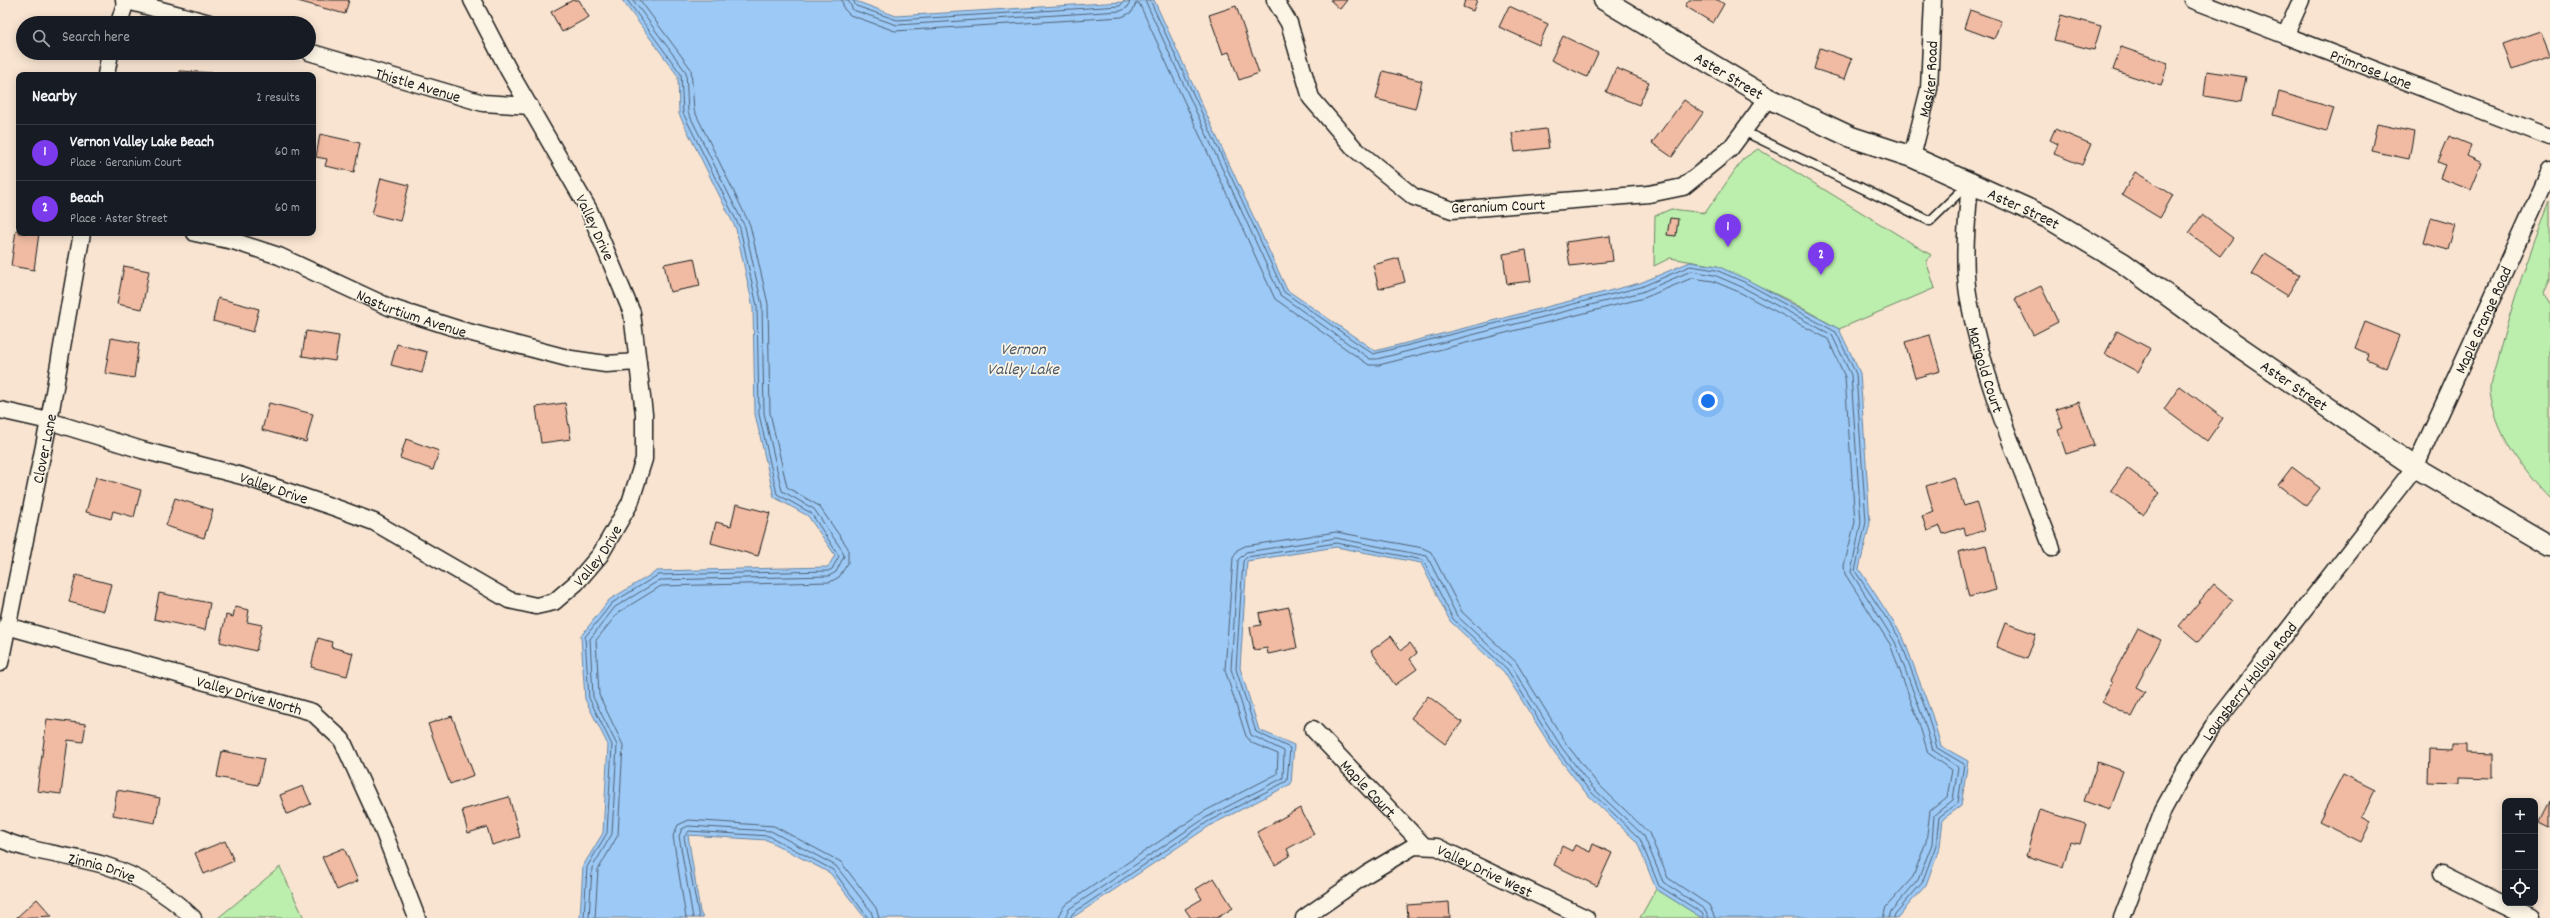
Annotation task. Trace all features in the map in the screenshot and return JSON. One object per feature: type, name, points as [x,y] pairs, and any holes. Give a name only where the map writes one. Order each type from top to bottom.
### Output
[{"type":"street","points":[[121,16],[125,0],[183,16]]},
{"type":"street","name":"Valley Drive","points":[[0,410],[49,421],[142,450],[242,476],[374,522],[509,600],[536,606],[554,602],[576,583],[600,555],[630,503],[644,459],[644,414],[632,313],[619,277],[589,210],[472,0]]},
{"type":"street","name":"Geranium Court","points":[[1275,0],[1289,23],[1311,98],[1355,149],[1414,197],[1452,210],[1649,194],[1683,187],[1730,149],[1768,98]]},
{"type":"street","name":"Aster Street","points":[[1604,0],[1768,98],[1852,137],[1912,157],[2048,218],[2123,263],[2219,333],[2415,467],[2550,546]]},
{"type":"street","name":"Masker Road","points":[[1912,157],[1929,89],[1933,0]]},
{"type":"street","name":"Primrose Lane","points":[[2193,0],[2286,34],[2550,137]]},
{"type":"street","points":[[2286,34],[2301,0]]},
{"type":"street","name":"Thistle Avenue","points":[[316,54],[482,103],[530,106]]},
{"type":"street","points":[[107,72],[109,60]]},
{"type":"street","name":"Maple Grange Road","points":[[2415,467],[2550,171]]},
{"type":"street","name":"Marigold Court","points":[[1970,182],[1966,248],[1969,300],[1990,384],[2052,548]]},
{"type":"street","name":"Clover Lane","points":[[0,663],[49,421],[81,236]]},
{"type":"street","name":"Nasturtium Avenue","points":[[209,236],[233,241],[279,256],[389,307],[461,330],[571,359],[606,364],[638,362]]},
{"type":"street","name":"Lounsberry Hollow Road","points":[[2122,918],[2163,810],[2186,768],[2213,726],[2415,467]]},
{"type":"street","name":"Valley Drive North","points":[[7,626],[312,712],[342,740],[383,830],[417,918]]},
{"type":"street","name":"Maple Court","points":[[1313,729],[1424,846]]},
{"type":"street","name":"Zinnia Drive","points":[[0,839],[104,865],[146,882],[174,899],[193,918]]},
{"type":"street","name":"Valley Drive West","points":[[1304,918],[1367,874],[1414,846],[1437,847],[1586,918]]},
{"type":"street","points":[[2442,874],[2530,918]]},
{"type":"lane","points":[[1743,131],[1930,221],[1970,182]]},
{"type":"green space","points":[[1758,149],[1931,255],[1926,261],[1935,288],[1839,329],[1788,300],[1717,266],[1670,258],[1654,266],[1655,216],[1671,209],[1705,213],[1743,159]]},
{"type":"green space","points":[[2550,201],[2550,279],[2543,294],[2550,305],[2550,499],[2530,476],[2511,450],[2498,422],[2493,407],[2490,388],[2515,298],[2535,239]]},
{"type":"green space","points":[[280,867],[304,918],[218,918]]},
{"type":"green space","points":[[1656,889],[1702,918],[1640,918]]},
{"type":"water","name":"Vernon Valley Lake","points":[[622,0],[853,0],[896,16],[1154,0],[1287,290],[1375,351],[1640,283],[1690,262],[1717,266],[1746,279],[1839,329],[1860,373],[1870,523],[1859,569],[1903,637],[1932,715],[1941,746],[1968,761],[1961,806],[1943,819],[1940,846],[1926,885],[1897,918],[1702,918],[1656,889],[1637,842],[1586,793],[1555,753],[1504,672],[1450,621],[1421,563],[1336,547],[1247,561],[1240,668],[1259,730],[1294,745],[1291,784],[1211,825],[1072,918],[865,918],[830,873],[767,840],[688,835],[700,912],[703,918],[580,918],[583,866],[603,833],[608,745],[585,699],[581,636],[609,600],[657,571],[828,567],[835,555],[808,516],[774,497],[755,414],[753,307],[736,229],[679,114],[678,76]]},
{"type":"building","points":[[294,0],[349,0],[345,14]]},
{"type":"building","points":[[573,0],[579,0],[589,17],[562,32],[551,12]]},
{"type":"building","points":[[1330,0],[1347,0],[1340,9]]},
{"type":"building","points":[[1465,0],[1477,0],[1473,11],[1463,7]]},
{"type":"building","points":[[1689,0],[1718,0],[1724,4],[1713,23],[1685,6]]},
{"type":"building","points":[[1236,6],[1259,73],[1239,80],[1229,52],[1223,54],[1209,15]]},
{"type":"building","points":[[1509,6],[1548,24],[1539,45],[1499,27]]},
{"type":"building","points":[[1970,10],[2001,21],[1994,39],[1964,28]]},
{"type":"building","points":[[2061,15],[2101,26],[2094,50],[2054,40]]},
{"type":"building","points":[[2540,31],[2550,56],[2512,70],[2503,44]]},
{"type":"building","points":[[1563,36],[1598,53],[1587,77],[1551,60]]},
{"type":"building","points":[[2121,47],[2168,63],[2161,86],[2113,70]]},
{"type":"building","points":[[1820,48],[1852,59],[1845,79],[1814,69]]},
{"type":"building","points":[[1616,68],[1649,82],[1639,105],[1606,92]]},
{"type":"building","points":[[1383,71],[1422,81],[1415,109],[1376,99]]},
{"type":"building","points":[[2207,71],[2246,77],[2241,102],[2204,96]]},
{"type":"building","points":[[2279,92],[2334,108],[2327,131],[2273,115]]},
{"type":"building","points":[[1684,100],[1703,113],[1672,157],[1652,143]]},
{"type":"building","points":[[2377,124],[2414,132],[2409,159],[2371,151]]},
{"type":"building","points":[[1546,129],[1549,148],[1515,152],[1512,133]]},
{"type":"building","points":[[2055,129],[2091,144],[2082,165],[2054,154],[2058,144],[2050,140]]},
{"type":"building","points":[[320,134],[360,143],[354,172],[325,166],[327,159],[316,157]]},
{"type":"building","points":[[2449,136],[2471,145],[2467,156],[2482,163],[2471,190],[2440,178],[2445,165],[2438,162]]},
{"type":"building","points":[[2135,172],[2173,195],[2160,218],[2122,195]]},
{"type":"building","points":[[381,178],[409,185],[400,221],[372,214]]},
{"type":"building","points":[[2202,215],[2233,238],[2220,256],[2189,233]]},
{"type":"building","points":[[1670,218],[1678,219],[1676,236],[1667,235]]},
{"type":"building","points":[[2431,218],[2455,225],[2448,250],[2424,243]]},
{"type":"building","points":[[16,230],[16,236],[39,236],[34,270],[11,266]]},
{"type":"building","points":[[1610,236],[1613,261],[1570,266],[1566,242]]},
{"type":"building","points":[[1526,250],[1531,281],[1507,284],[1503,254]]},
{"type":"building","points":[[2265,253],[2300,275],[2287,296],[2252,274]]},
{"type":"building","points":[[694,258],[700,286],[670,292],[664,264]]},
{"type":"building","points":[[1399,258],[1405,282],[1379,289],[1373,265]]},
{"type":"building","points":[[124,266],[149,271],[142,309],[117,304]]},
{"type":"building","points":[[2041,286],[2058,322],[2033,335],[2015,299]]},
{"type":"building","points":[[218,298],[259,309],[253,332],[213,321]]},
{"type":"building","points":[[2365,322],[2400,336],[2387,368],[2366,359],[2368,354],[2355,348]]},
{"type":"building","points":[[306,331],[339,336],[335,361],[302,356]]},
{"type":"building","points":[[2117,331],[2151,349],[2138,372],[2105,354]]},
{"type":"building","points":[[1930,335],[1940,371],[1915,378],[1905,342]]},
{"type":"building","points":[[111,338],[139,343],[134,378],[105,373]]},
{"type":"building","points":[[397,344],[427,352],[422,373],[391,365]]},
{"type":"building","points":[[2180,386],[2223,418],[2207,441],[2164,409]]},
{"type":"building","points":[[2079,402],[2094,445],[2066,454],[2058,430],[2063,428],[2056,409]]},
{"type":"building","points":[[269,403],[313,414],[306,442],[262,430]]},
{"type":"building","points":[[565,403],[571,439],[541,443],[536,407]]},
{"type":"building","points":[[406,439],[439,451],[433,470],[400,458]]},
{"type":"building","points":[[2292,467],[2320,488],[2306,506],[2278,485]]},
{"type":"building","points":[[2127,468],[2160,493],[2143,515],[2111,490]]},
{"type":"building","points":[[96,477],[141,490],[134,517],[113,511],[111,519],[86,512]]},
{"type":"building","points":[[1954,477],[1964,506],[1976,502],[1985,530],[1966,536],[1964,527],[1943,534],[1940,526],[1927,531],[1922,516],[1934,512],[1926,486]]},
{"type":"building","points":[[175,498],[213,510],[204,538],[166,526]]},
{"type":"building","points":[[736,504],[770,513],[758,556],[711,543],[716,522],[731,526]]},
{"type":"building","points":[[1986,545],[1996,590],[1969,597],[1958,552]]},
{"type":"building","points":[[76,575],[111,584],[104,611],[69,602]]},
{"type":"building","points":[[2214,584],[2233,600],[2198,642],[2179,626]]},
{"type":"building","points":[[159,593],[210,603],[205,630],[154,619]]},
{"type":"building","points":[[235,607],[249,610],[247,622],[262,625],[256,651],[220,642],[226,615],[233,617]]},
{"type":"building","points":[[1289,607],[1297,648],[1268,654],[1267,648],[1254,650],[1250,627],[1261,625],[1259,613]]},
{"type":"building","points":[[2005,623],[2036,634],[2027,659],[1996,647]]},
{"type":"building","points":[[2138,628],[2161,640],[2136,687],[2145,692],[2132,717],[2102,701],[2112,683],[2110,681]]},
{"type":"building","points":[[1391,636],[1401,650],[1410,643],[1417,653],[1410,659],[1417,669],[1395,685],[1371,651]]},
{"type":"building","points":[[318,638],[332,642],[331,647],[353,653],[347,676],[311,667]]},
{"type":"building","points":[[1428,696],[1462,722],[1445,744],[1411,718]]},
{"type":"building","points":[[452,716],[474,775],[450,784],[428,724]]},
{"type":"building","points":[[47,719],[86,724],[83,742],[68,740],[61,794],[37,791]]},
{"type":"building","points":[[2451,745],[2467,745],[2467,753],[2493,754],[2493,778],[2460,777],[2460,783],[2428,782],[2429,750],[2451,751]]},
{"type":"building","points":[[222,751],[264,759],[258,785],[217,777]]},
{"type":"building","points":[[2098,762],[2123,771],[2109,810],[2084,801]]},
{"type":"building","points":[[2343,774],[2375,790],[2362,817],[2371,822],[2361,842],[2319,821]]},
{"type":"building","points":[[303,786],[311,804],[287,814],[280,795]]},
{"type":"building","points":[[117,790],[160,798],[155,823],[113,815]]},
{"type":"building","points":[[509,797],[520,837],[492,845],[487,827],[468,833],[462,810]]},
{"type":"building","points":[[2550,801],[2550,826],[2540,821]]},
{"type":"building","points":[[1300,808],[1314,834],[1287,849],[1290,856],[1275,865],[1257,832]]},
{"type":"building","points":[[2039,810],[2086,824],[2080,844],[2070,842],[2063,867],[2026,856]]},
{"type":"building","points":[[225,841],[234,861],[204,874],[195,853]]},
{"type":"building","points":[[1593,844],[1612,853],[1597,886],[1554,865],[1562,846],[1572,851],[1575,845],[1590,852]]},
{"type":"building","points":[[344,848],[358,881],[337,890],[322,857]]},
{"type":"building","points":[[1214,878],[1233,908],[1217,918],[1191,918],[1185,909],[1202,899],[1196,889]]},
{"type":"building","points":[[37,899],[52,916],[16,918]]},
{"type":"building","points":[[1449,902],[1450,918],[1408,918],[1407,905]]},
{"type":"place","name":"Vernon Valley Lake Beach","points":[[1728,247]]},
{"type":"place","name":"Beach","points":[[1821,275]]}]
